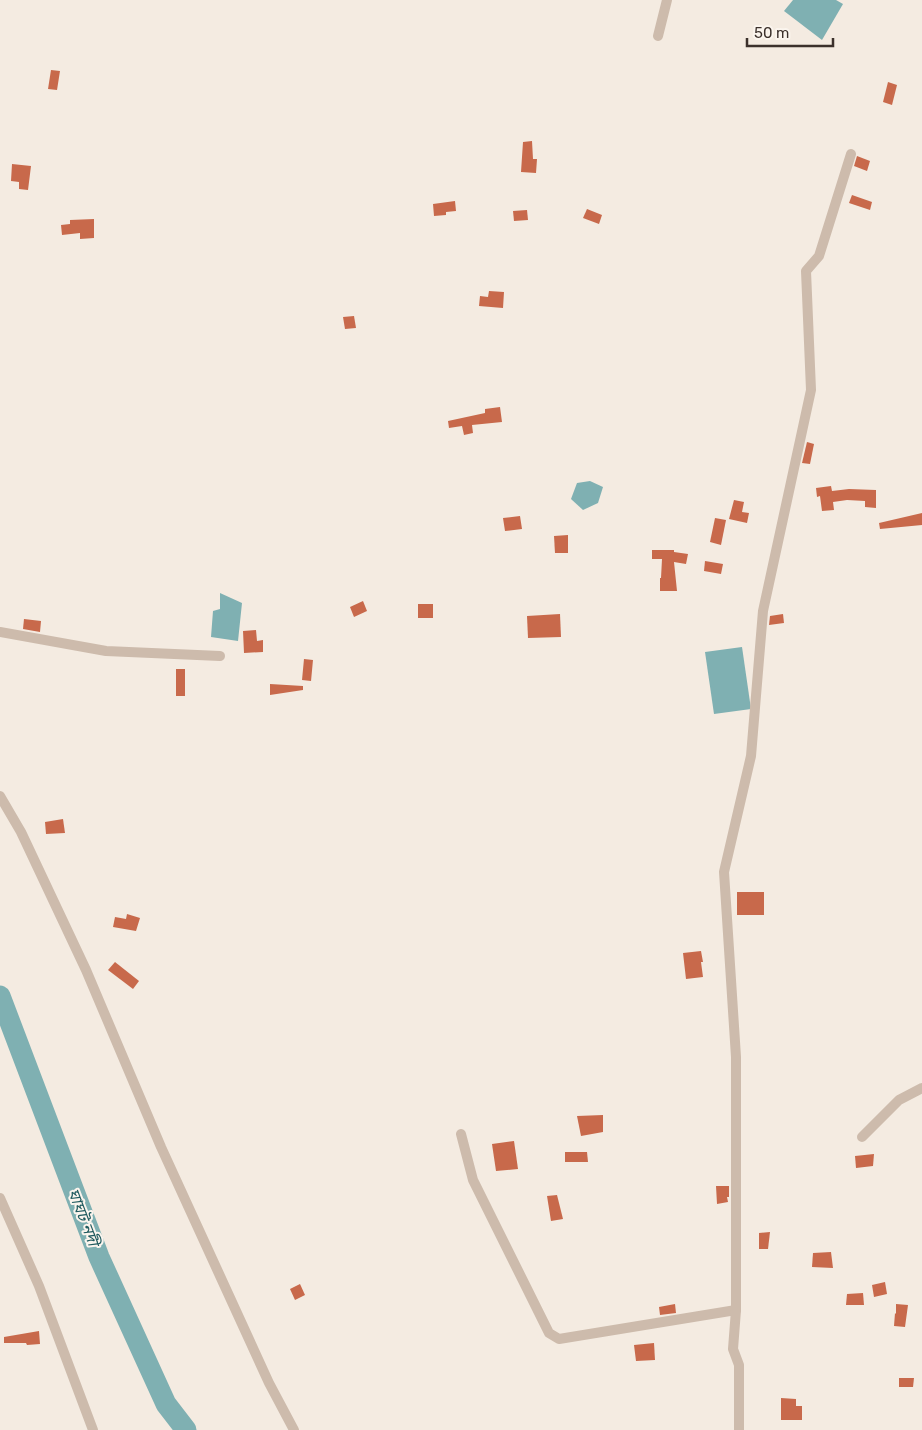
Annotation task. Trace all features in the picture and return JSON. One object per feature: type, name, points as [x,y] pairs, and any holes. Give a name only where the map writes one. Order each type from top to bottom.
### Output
[{"type":"street","points":[[658,36],[667,0]]},
{"type":"street","points":[[739,1430],[739,1365],[733,1349],[736,1310],[736,1057],[724,872],[751,756],[763,611],[811,390],[806,271],[819,256],[851,154]]},
{"type":"street","points":[[0,632],[106,651],[220,656]]},
{"type":"street","points":[[0,796],[21,832],[86,970],[161,1147],[269,1383],[294,1430]]},
{"type":"street","points":[[862,1137],[899,1100],[922,1088]]},
{"type":"street","points":[[461,1134],[473,1180],[549,1333],[558,1339],[736,1310]]},
{"type":"street","points":[[0,1198],[39,1286],[93,1430]]},
{"type":"water","points":[[793,0],[836,0],[843,4],[822,40],[784,11]]},
{"type":"water","points":[[590,481],[603,487],[598,503],[583,510],[571,499],[577,483]]},
{"type":"water","points":[[220,593],[242,603],[238,641],[211,637],[213,611],[220,609]]},
{"type":"water","points":[[742,647],[751,709],[714,714],[705,652]]},
{"type":"building","points":[[51,70],[60,71],[57,90],[48,89]]},
{"type":"building","points":[[888,82],[897,85],[892,105],[883,102]]},
{"type":"building","points":[[532,141],[533,159],[537,159],[536,173],[521,172],[523,142]]},
{"type":"building","points":[[857,156],[870,161],[867,171],[854,166]]},
{"type":"building","points":[[12,164],[31,166],[28,190],[19,189],[19,182],[11,181]]},
{"type":"building","points":[[852,195],[872,202],[870,210],[849,203]]},
{"type":"building","points":[[455,201],[456,211],[446,212],[446,215],[434,216],[433,204]]},
{"type":"building","points":[[587,209],[602,215],[599,224],[583,218]]},
{"type":"building","points":[[527,210],[528,220],[514,221],[513,211]]},
{"type":"building","points":[[94,219],[94,238],[80,239],[80,233],[62,235],[61,225],[70,224],[70,220]]},
{"type":"building","points":[[489,291],[504,292],[503,308],[479,306],[480,296],[488,297]]},
{"type":"building","points":[[354,316],[356,328],[345,329],[343,317]]},
{"type":"building","points":[[500,407],[502,422],[472,425],[473,433],[464,435],[462,426],[449,428],[448,421],[485,413],[485,409]]},
{"type":"building","points":[[807,442],[814,444],[810,464],[802,463]]},
{"type":"building","points":[[831,486],[832,491],[849,489],[876,490],[876,508],[865,507],[865,501],[847,500],[833,502],[834,510],[822,511],[820,496],[817,497],[816,488]]},
{"type":"building","points":[[734,500],[744,502],[742,512],[749,513],[747,523],[729,519]]},
{"type":"building","points":[[922,513],[922,525],[880,529],[879,523]]},
{"type":"building","points":[[520,516],[522,529],[505,531],[503,518]]},
{"type":"building","points":[[715,518],[726,520],[721,545],[710,542]]},
{"type":"building","points":[[568,535],[568,553],[555,553],[554,536]]},
{"type":"building","points":[[652,550],[674,550],[674,552],[688,554],[686,564],[674,562],[677,591],[660,591],[662,559],[652,559]]},
{"type":"building","points":[[705,561],[723,564],[721,574],[704,571]]},
{"type":"building","points":[[363,601],[367,611],[354,617],[350,607]]},
{"type":"building","points":[[418,604],[433,604],[433,618],[418,618]]},
{"type":"building","points":[[560,614],[561,637],[528,638],[527,616]]},
{"type":"building","points":[[783,614],[784,623],[769,625],[770,616]]},
{"type":"building","points":[[24,619],[41,621],[40,632],[23,629]]},
{"type":"building","points":[[256,630],[257,641],[263,640],[263,652],[244,653],[243,631]]},
{"type":"building","points":[[304,659],[313,660],[311,681],[302,680]]},
{"type":"building","points":[[176,669],[185,669],[185,696],[176,696]]},
{"type":"building","points":[[270,684],[303,686],[303,690],[270,695]]},
{"type":"building","points":[[63,819],[65,833],[46,834],[45,822]]},
{"type":"building","points":[[737,892],[764,892],[764,915],[737,915]]},
{"type":"building","points":[[127,914],[140,918],[136,931],[113,927],[115,917],[126,919]]},
{"type":"building","points":[[701,951],[703,977],[686,979],[683,953]]},
{"type":"building","points":[[115,962],[139,981],[133,989],[108,970]]},
{"type":"building","points":[[603,1115],[603,1132],[581,1136],[577,1116]]},
{"type":"building","points":[[514,1141],[518,1169],[496,1171],[492,1144]]},
{"type":"building","points":[[565,1152],[587,1152],[588,1162],[565,1162]]},
{"type":"building","points":[[874,1154],[873,1166],[856,1168],[855,1156]]},
{"type":"building","points":[[716,1186],[729,1186],[728,1202],[717,1204]]},
{"type":"building","points":[[557,1195],[563,1219],[551,1221],[547,1196]]},
{"type":"building","points":[[770,1232],[768,1249],[759,1249],[759,1233]]},
{"type":"building","points":[[831,1252],[833,1268],[812,1267],[813,1253]]},
{"type":"building","points":[[885,1282],[887,1294],[874,1297],[872,1285]]},
{"type":"building","points":[[300,1284],[305,1295],[295,1300],[290,1289]]},
{"type":"building","points":[[863,1293],[864,1305],[846,1305],[847,1294]]},
{"type":"building","points":[[675,1304],[676,1313],[660,1315],[659,1307]]},
{"type":"building","points":[[896,1304],[908,1305],[905,1327],[894,1326]]},
{"type":"building","points":[[39,1331],[40,1344],[4,1343],[4,1337]]},
{"type":"building","points":[[654,1343],[655,1360],[636,1361],[634,1345]]},
{"type":"building","points":[[899,1378],[914,1378],[913,1387],[899,1387]]},
{"type":"building","points":[[781,1398],[796,1399],[796,1406],[802,1406],[802,1420],[781,1420]]},
{"type":"waterway","name":"ঘাঘট নদী","points":[[0,996],[99,1257],[166,1404],[186,1430]]}]
